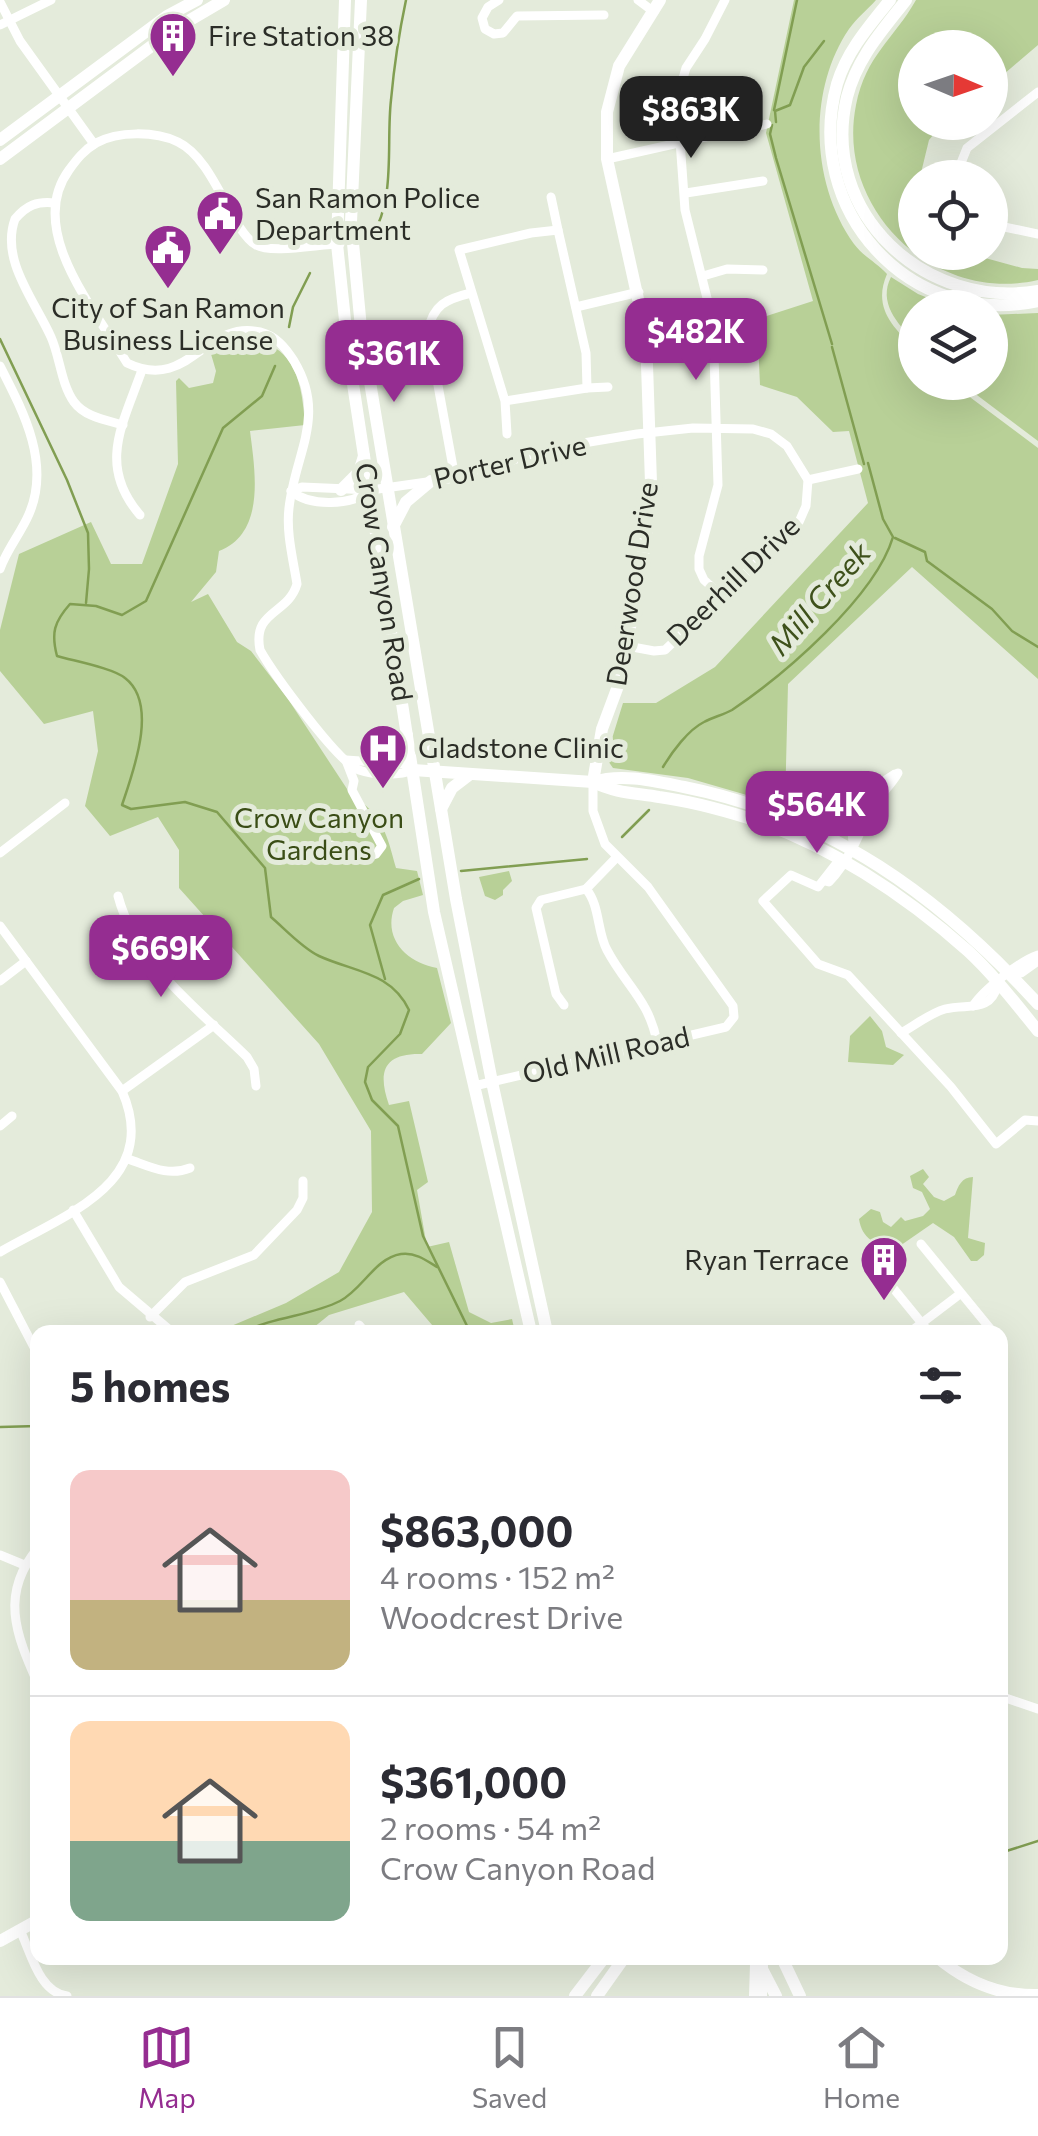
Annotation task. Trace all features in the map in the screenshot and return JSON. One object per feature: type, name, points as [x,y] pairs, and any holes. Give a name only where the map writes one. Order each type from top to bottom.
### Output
[{"type":"highway","points":[[758,1965],[758,1996]]},
{"type":"main road","points":[[0,159],[168,16],[197,0]]},
{"type":"main road","points":[[0,140],[224,0]]},
{"type":"main road","name":"Crow Canyon Road","points":[[345,0],[337,244],[341,302],[434,912],[529,1325]]},
{"type":"main road","name":"Crow Canyon Road","points":[[361,0],[352,244],[361,328],[440,811],[492,1082],[545,1325]]},
{"type":"main road","points":[[890,0],[860,36],[844,64],[832,106],[832,158],[846,206],[871,245],[904,276],[924,287],[981,306],[1038,301]]},
{"type":"main road","points":[[906,0],[860,61],[846,101],[844,146],[854,190],[876,230],[905,261],[927,274],[980,292],[1038,291]]},
{"type":"main road","name":"Deerwood Drive","points":[[593,782],[602,729],[627,646],[647,532],[651,484],[646,334],[608,160],[607,112],[612,87],[629,46],[657,6]]},
{"type":"main road","points":[[342,490],[358,472],[364,453]]},
{"type":"main road","points":[[392,527],[406,502],[431,481]]},
{"type":"main road","points":[[384,763],[401,748],[408,732]]},
{"type":"main road","points":[[413,770],[593,782],[613,791],[662,797],[750,819],[796,836],[922,913],[970,953],[1038,1032]]},
{"type":"main road","points":[[440,811],[452,788],[470,774]]},
{"type":"main road","points":[[593,782],[612,776],[722,796],[802,822],[852,846],[953,917],[1038,1004]]},
{"type":"main road","points":[[0,1941],[30,1924]]},
{"type":"main road","points":[[575,1996],[599,1965]]},
{"type":"main road","points":[[597,1996],[619,1965]]},
{"type":"main road","points":[[760,1965],[776,1996]]},
{"type":"main road","points":[[785,1965],[800,1996]]},
{"type":"main road","points":[[949,1965],[980,1984],[1038,1996]]},
{"type":"street","points":[[4,23],[51,0]]},
{"type":"street","points":[[499,0],[488,7],[482,18],[485,29],[494,34],[502,34],[516,16],[604,15]]},
{"type":"street","points":[[570,14],[574,0]]},
{"type":"street","points":[[638,0],[657,6]]},
{"type":"street","points":[[722,596],[704,580],[698,556],[718,485],[718,428],[713,322],[685,210],[677,99],[686,68],[725,0]]},
{"type":"street","points":[[0,2],[4,23],[66,101],[94,144]]},
{"type":"street","points":[[962,160],[967,148],[1038,92]]},
{"type":"street","points":[[608,160],[732,131],[744,124],[767,124]]},
{"type":"street","points":[[352,244],[258,246],[246,234],[207,170],[180,143],[151,135],[128,135],[94,144],[82,152],[64,176],[55,203],[57,238],[66,262],[127,363],[142,370],[162,372],[236,332],[258,332],[278,341],[302,374],[309,426],[288,514],[295,592],[261,623],[257,636],[260,650],[271,669],[357,770],[404,774],[413,770]]},
{"type":"street","points":[[686,193],[763,181]]},
{"type":"street","points":[[551,197],[586,353],[586,388]]},
{"type":"street","points":[[55,203],[39,201],[24,210],[6,236],[5,255],[13,276],[48,331],[72,400],[92,416],[123,425]]},
{"type":"street","points":[[1008,228],[1038,234]]},
{"type":"street","points":[[508,434],[505,401],[459,250],[558,230]]},
{"type":"street","points":[[703,276],[727,269],[764,270]]},
{"type":"street","points":[[455,478],[428,331],[431,316],[440,303],[471,292]]},
{"type":"street","points":[[576,307],[639,292]]},
{"type":"street","points":[[0,366],[31,436],[38,466],[29,514],[0,569]]},
{"type":"street","points":[[140,514],[127,500],[114,454],[142,370]]},
{"type":"street","points":[[505,401],[608,386]]},
{"type":"street","name":"Deerhill Drive","points":[[627,646],[665,650],[800,522],[809,493],[808,480],[787,446],[771,434],[718,428],[650,432]]},
{"type":"street","name":"Porter Drive","points":[[371,490],[455,478],[548,449],[650,432]]},
{"type":"street","points":[[808,480],[858,469]]},
{"type":"street","points":[[291,491],[302,487],[371,490]]},
{"type":"street","points":[[291,491],[300,499],[337,502],[358,500],[371,490]]},
{"type":"street","points":[[346,760],[404,764],[413,770]]},
{"type":"street","points":[[332,845],[357,857],[376,854],[382,846],[352,790],[354,782],[346,760]]},
{"type":"street","points":[[852,846],[852,834],[866,798],[878,784],[898,773],[874,805],[860,836],[842,863],[836,864],[825,881],[818,887],[791,874],[763,901],[818,964],[848,975],[952,1088],[996,1144],[1025,1120],[1038,1121]]},
{"type":"street","name":"Deerwood Drive","points":[[593,782],[593,811],[606,844],[648,887],[733,1006],[734,1017]]},
{"type":"street","points":[[0,853],[65,802]]},
{"type":"street","points":[[564,1005],[556,994],[536,908],[541,900],[586,889],[616,858]]},
{"type":"street","points":[[586,889],[592,896],[605,948],[653,1018],[658,1042]]},
{"type":"street","points":[[118,896],[125,920],[156,968],[247,1057],[254,1069],[256,1086]]},
{"type":"street","points":[[0,926],[122,1091],[132,1120],[128,1159],[105,1190],[0,1252]]},
{"type":"street","points":[[901,1034],[945,1009],[987,1004],[998,984],[1010,973],[1022,973],[1038,958]]},
{"type":"street","points":[[0,981],[26,961]]},
{"type":"street","name":"Old Mill Road","points":[[474,1086],[726,1027],[734,1017]]},
{"type":"street","points":[[122,1091],[214,1024]]},
{"type":"street","points":[[0,1126],[12,1116]]},
{"type":"street","points":[[128,1159],[165,1172],[179,1173],[190,1168]]},
{"type":"street","points":[[150,1316],[185,1282],[254,1255],[297,1210],[303,1198],[303,1181]]},
{"type":"street","points":[[74,1210],[119,1287],[162,1325]]},
{"type":"street","points":[[920,1244],[987,1325]]},
{"type":"street","points":[[880,1272],[922,1323]]},
{"type":"street","points":[[0,1282],[30,1340]]},
{"type":"street","points":[[919,1325],[960,1294]]},
{"type":"street","points":[[0,1555],[22,1564]]},
{"type":"street","points":[[30,1556],[10,1589],[8,1609],[30,1666]]},
{"type":"street","points":[[1008,1699],[1038,1709]]},
{"type":"street","points":[[20,1930],[30,1951]]},
{"type":"street","points":[[37,1965],[54,1994],[67,1996]]},
{"type":"green space","points":[[794,0],[876,0],[849,29],[835,54],[826,80],[820,137],[822,166],[840,220],[854,244],[887,274],[882,296],[887,315],[898,331],[898,400],[974,400],[1038,448],[1038,679],[912,567],[788,684],[785,806],[688,778],[613,768],[606,758],[623,703],[656,703],[715,667],[868,503],[849,431],[833,432],[797,397],[760,385],[757,319],[813,301],[766,133]]},
{"type":"green space","points":[[916,0],[1038,0],[1038,45],[1008,71],[1008,30],[898,30],[898,140],[929,140],[924,160],[898,160],[898,239],[877,213],[861,180],[854,144],[856,105],[866,73]]},
{"type":"green space","points":[[1008,264],[1038,269],[1038,280],[1000,284],[963,278],[945,270],[1008,270]]},
{"type":"green space","points":[[891,277],[912,290],[898,290],[898,322],[888,304]]},
{"type":"green space","points":[[1038,313],[1038,441],[984,400],[1008,400],[1008,314]]},
{"type":"green space","name":"Crow Canyon Gardens","points":[[231,342],[261,342],[285,356],[298,379],[305,425],[250,431],[255,482],[251,516],[234,542],[219,551],[216,572],[191,602],[208,594],[237,642],[251,651],[288,699],[351,795],[377,818],[396,868],[417,871],[423,895],[394,908],[392,930],[408,955],[437,968],[451,1023],[422,1054],[399,1057],[387,1066],[385,1093],[389,1105],[409,1101],[428,1182],[417,1190],[427,1247],[449,1242],[469,1312],[491,1323],[512,1319],[513,1325],[432,1325],[404,1292],[329,1315],[317,1325],[234,1325],[286,1303],[339,1272],[372,1212],[371,1131],[319,1044],[179,888],[179,850],[158,817],[110,836],[85,806],[98,751],[93,711],[44,724],[0,671],[0,630],[19,554],[91,522],[111,564],[142,564],[178,464],[176,381],[179,378],[189,388],[213,383],[216,371],[211,354]]},
{"type":"green space","points":[[509,871],[512,881],[503,895],[495,900],[485,896],[479,877]]},
{"type":"green space","points":[[870,1016],[882,1031],[886,1047],[904,1055],[893,1065],[848,1062],[850,1036]]},
{"type":"green space","points":[[923,1169],[929,1177],[923,1184],[934,1197],[944,1201],[955,1195],[963,1180],[973,1177],[968,1238],[985,1243],[984,1255],[977,1261],[971,1261],[954,1237],[933,1223],[894,1250],[875,1243],[863,1231],[859,1219],[871,1209],[880,1212],[883,1222],[891,1227],[901,1217],[905,1221],[923,1216],[930,1209],[922,1192],[913,1188],[910,1176]]},
{"type":"waterway","points":[[372,236],[380,221],[387,188],[392,88],[406,0]]},
{"type":"waterway","points":[[774,110],[797,0]]},
{"type":"waterway","points":[[776,122],[775,111],[790,105],[804,67],[824,41]]},
{"type":"waterway","points":[[772,125],[770,134],[776,158],[832,344]]},
{"type":"waterway","points":[[289,327],[293,307],[310,273]]},
{"type":"waterway","points":[[0,339],[88,533],[86,603]]},
{"type":"waterway","points":[[832,347],[864,464]]},
{"type":"waterway","points":[[275,366],[262,396],[223,428],[146,601],[122,615],[96,606],[70,604],[55,628],[55,648],[57,656],[112,671],[135,690],[142,721],[140,739],[122,805],[131,809],[185,802],[217,812],[265,868],[271,917],[313,953],[382,980],[409,1010],[400,1034],[368,1067],[365,1082],[372,1100],[398,1126],[423,1236],[467,1325]]},
{"type":"waterway","name":"Mill Creek","points":[[663,767],[692,730],[732,710],[801,656],[868,584],[893,537],[883,519],[868,463]]},
{"type":"waterway","points":[[895,538],[925,552],[927,561],[992,609],[1012,631],[1038,647]]},
{"type":"waterway","name":"Mill Creek","points":[[622,837],[649,810]]},
{"type":"waterway","name":"Mill Creek","points":[[461,871],[587,859]]},
{"type":"waterway","name":"Mill Creek","points":[[385,979],[370,925],[383,895],[419,879]]},
{"type":"waterway","points":[[263,1325],[340,1301],[384,1261],[401,1254],[420,1257],[437,1267]]},
{"type":"waterway","points":[[0,1427],[30,1426]]},
{"type":"waterway","points":[[1008,1850],[1038,1841]]},
{"type":"place","name":"Fire Station 38","points":[[173,78]]},
{"type":"place","name":"San Ramon Police Department","points":[[220,256]]},
{"type":"place","name":"City of San Ramon Business License","points":[[168,290]]},
{"type":"place","name":"Gladstone Clinic","points":[[383,790]]},
{"type":"place","name":"Ryan Terrace","points":[[884,1302]]}]
